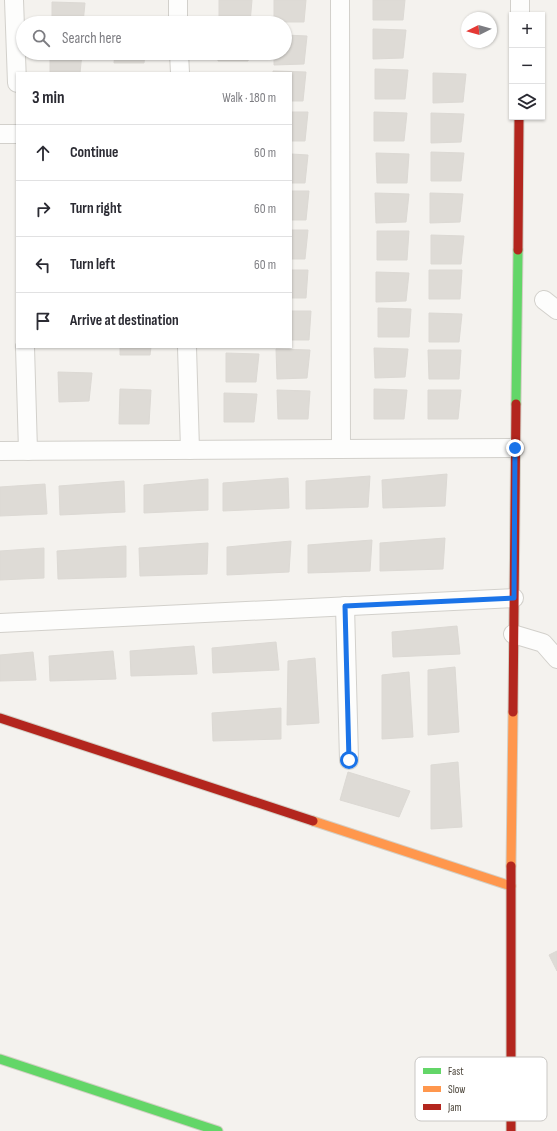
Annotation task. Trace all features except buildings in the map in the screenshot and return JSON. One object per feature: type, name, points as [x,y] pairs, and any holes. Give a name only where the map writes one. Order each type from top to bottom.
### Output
[{"type":"main road","points":[[511,1057],[513,634],[519,120]]},
{"type":"main road","points":[[0,718],[511,886]]},
{"type":"main road","points":[[0,1059],[218,1131]]},
{"type":"street","points":[[14,0],[16,55]]},
{"type":"street","points":[[178,0],[178,16]]},
{"type":"street","points":[[340,0],[341,449]]},
{"type":"street","points":[[520,0],[520,12]]},
{"type":"street","points":[[16,60],[17,72]]},
{"type":"street","points":[[179,60],[180,72]]},
{"type":"street","points":[[0,134],[16,134]]},
{"type":"street","points":[[25,348],[28,451]]},
{"type":"street","points":[[187,348],[190,450]]},
{"type":"street","points":[[0,451],[515,448]]},
{"type":"street","points":[[0,624],[514,598]]},
{"type":"street","points":[[345,606],[349,760]]},
{"type":"street","points":[[513,634],[543,643],[557,659]]},
{"type":"traffic: fast","points":[[516,404],[518,250]]},
{"type":"traffic: fast","points":[[0,1059],[218,1131]]},
{"type":"traffic: slow","points":[[511,866],[513,712]]},
{"type":"traffic: slow","points":[[313,821],[511,886]]},
{"type":"traffic: jam","points":[[518,250],[519,120]]},
{"type":"traffic: jam","points":[[513,712],[516,404]]},
{"type":"traffic: jam","points":[[0,718],[313,821]]},
{"type":"traffic: jam","points":[[511,866],[511,1057]]},
{"type":"traffic: jam","points":[[511,1121],[511,1131]]},
{"type":"route","points":[[349,760],[345,606],[514,598],[515,448]]}]
